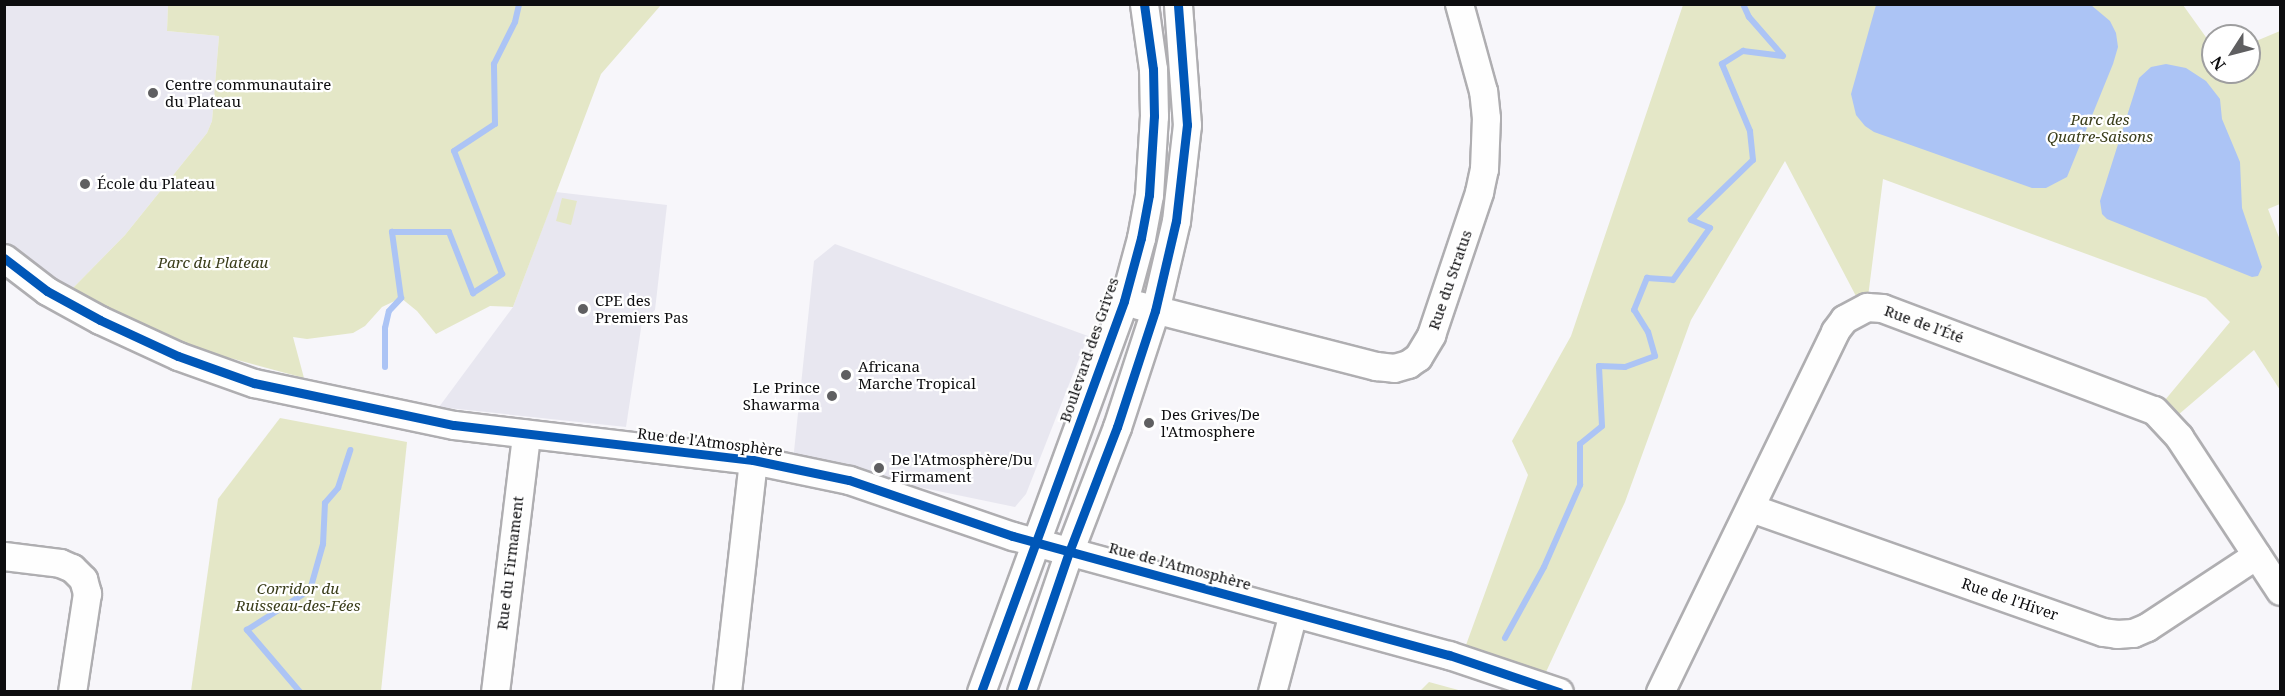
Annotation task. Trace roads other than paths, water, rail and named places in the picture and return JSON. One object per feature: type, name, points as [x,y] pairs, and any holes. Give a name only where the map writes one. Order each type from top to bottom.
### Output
[{"type":"street","name":"Rue du Stratus","points":[[1124,301],[1155,311],[1376,366],[1395,368],[1408,364],[1418,357],[1431,335],[1479,192],[1484,169],[1486,136],[1483,91],[1459,4]]},
{"type":"street","points":[[1021,692],[1155,311],[1182,189],[1187,125],[1179,14],[1146,17]]},
{"type":"street","name":"Boulevard des Grives","points":[[981,692],[1124,301],[1141,238],[1149,195],[1154,116],[1146,17]]},
{"type":"street","name":"Rue de l'Atmosphère","points":[[4,258],[46,291],[138,339],[216,371],[254,383],[454,425],[753,460],[849,480],[1036,543],[1449,655],[1559,692]]},
{"type":"street","name":"Rue de l'Atmosphère","points":[[4,280],[46,291]]},
{"type":"street","name":"Rue de l'Été","points":[[1660,692],[1835,331],[1844,319],[1867,307],[1882,308],[2154,410],[2178,438],[2280,591]]},
{"type":"street","name":"Rue du Firmament","points":[[495,692],[526,434]]},
{"type":"street","points":[[727,692],[753,460]]},
{"type":"street","name":"Rue de l'Hiver","points":[[1751,508],[2103,632],[2117,634],[2133,633],[2147,627],[2256,555]]},
{"type":"street","points":[[4,556],[60,563],[72,568],[83,579],[87,593],[72,692]]},
{"type":"street","points":[[1272,692],[1293,613]]},
{"type":"water","points":[[1876,5],[2091,5],[2110,21],[2116,33],[2118,47],[2067,177],[2046,188],[2032,188],[1874,132],[1865,126],[1856,115],[1851,94]]},
{"type":"water","points":[[2166,64],[2186,68],[2201,78],[2201,84],[2208,84],[2220,99],[2222,119],[2240,162],[2242,208],[2262,267],[2258,276],[2252,277],[2107,219],[2102,214],[2100,201],[2139,78],[2151,67]]},
{"type":"waterway","points":[[385,367],[385,328],[389,311],[401,298],[392,232],[449,232],[473,293],[502,274],[454,151],[495,124],[494,64],[515,22],[519,4]]},
{"type":"waterway","points":[[1505,638],[1544,567],[1580,485],[1580,444],[1602,426],[1599,366],[1625,367],[1655,356],[1648,332],[1634,310],[1647,278],[1673,280],[1710,228],[1691,220],[1753,160],[1750,131],[1722,64],[1743,51],[1783,56],[1749,17],[1743,4]]},
{"type":"waterway","points":[[300,692],[247,630],[310,590],[323,544],[325,503],[338,488],[350,450]]},
{"type":"place","name":"Centre communautaire du Plateau","points":[[153,93]]},
{"type":"place","name":"École du Plateau","points":[[85,184]]},
{"type":"place","name":"CPE des Premiers Pas","points":[[583,309]]},
{"type":"place","name":"Africana Marche Tropical","points":[[846,375]]},
{"type":"place","name":"Le Prince Shawarma","points":[[832,396]]},
{"type":"place","name":"Des Grives/De l'Atmosphere","points":[[1149,423]]},
{"type":"place","name":"De l'Atmosphère/Du Firmament","points":[[879,468]]},
{"type":"park label","name":"Parc des Quatre-Saisons","points":[[2100,128]]},
{"type":"park label","name":"Parc du Plateau","points":[[213,263]]},
{"type":"park label","name":"Corridor du Ruisseau-des-Fées","points":[[298,596]]}]
